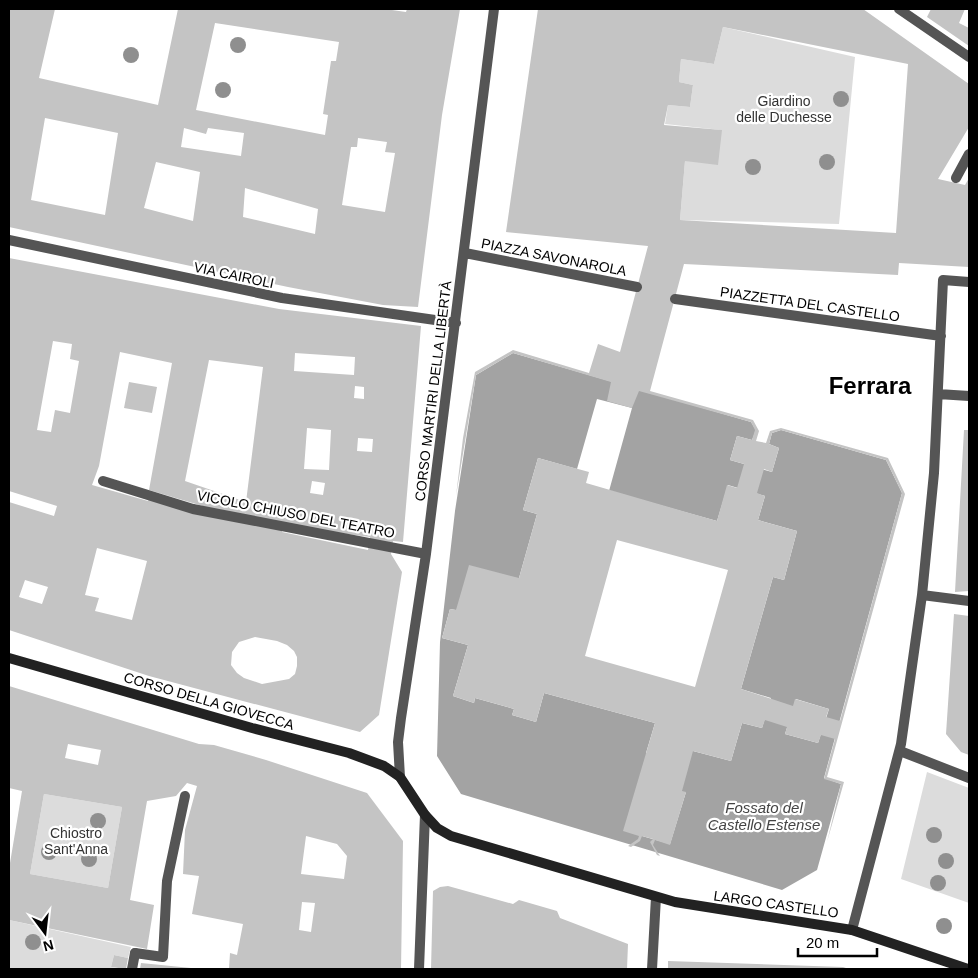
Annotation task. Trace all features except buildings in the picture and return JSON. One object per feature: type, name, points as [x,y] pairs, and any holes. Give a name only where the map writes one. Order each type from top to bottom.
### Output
[{"type":"street","name":"CORSO MARTIRI DELLA LIBERTÀ","points":[[400,777],[398,742],[426,554],[494,9]]},
{"type":"street","points":[[899,9],[969,57]]},
{"type":"street","points":[[956,178],[969,154]]},
{"type":"street","name":"VIA CAIROLI","points":[[9,240],[282,298],[456,323]]},
{"type":"street","name":"PIAZZA SAVONAROLA","points":[[465,253],[637,287]]},
{"type":"street","points":[[969,282],[943,280],[938,394],[969,396]]},
{"type":"street","name":"PIAZZETTA DEL CASTELLO","points":[[675,299],[941,336]]},
{"type":"street","name":"LARGO CASTELLO","points":[[400,777],[425,815],[437,828],[451,836],[656,897],[701,907],[852,930],[900,751],[922,595],[933,485],[938,394]]},
{"type":"street","name":"VICOLO CHIUSO DEL TEATRO","points":[[103,481],[193,509],[426,554]]},
{"type":"street","points":[[922,595],[969,601]]},
{"type":"street","name":"CORSO DELLA GIOVECCA","points":[[9,658],[252,728],[349,753],[384,766],[400,777]]},
{"type":"street","points":[[900,751],[969,778]]},
{"type":"street","points":[[132,969],[134,953],[163,957],[166,881],[186,796]]},
{"type":"street","points":[[419,969],[425,815]]},
{"type":"street","points":[[652,969],[656,897]]},
{"type":"street","points":[[852,930],[968,969]]},
{"type":"green space","name":"Giardino delle Duchesse","points":[[723,27],[855,57],[839,224],[680,220],[685,161],[721,130],[665,124],[668,105],[690,107],[693,85],[679,82],[681,59],[714,64]]},
{"type":"green space","points":[[927,772],[969,788],[969,903],[901,879]]},
{"type":"green space","name":"Chiostro Sant'Anna","points":[[44,794],[122,807],[108,888],[30,874]]},
{"type":"green space","points":[[9,920],[131,947],[128,958],[114,955],[111,967],[121,969],[9,969]]},
{"type":"water","name":"Fossato del Castello Estense","points":[[513,353],[751,422],[756,430],[752,440],[737,436],[730,460],[772,472],[779,448],[769,444],[772,433],[781,430],[886,460],[902,493],[824,778],[841,784],[817,870],[782,890],[461,794],[437,756],[440,642],[455,511],[476,375]],"holes":[[[597,399],[632,408],[609,491],[717,521],[728,485],[765,496],[758,520],[797,531],[784,580],[773,577],[741,689],[771,698],[762,728],[742,723],[731,761],[693,751],[646,753],[655,723],[544,693],[536,722],[512,715],[514,709],[475,698],[474,703],[453,696],[468,645],[442,638],[450,609],[456,610],[519,578],[537,514],[523,510],[538,458],[577,469]],[[796,699],[829,709],[818,743],[785,734]],[[686,792],[670,844],[642,836]]]},
{"type":"district","name":"Ferrara","points":[[870,386]]}]
